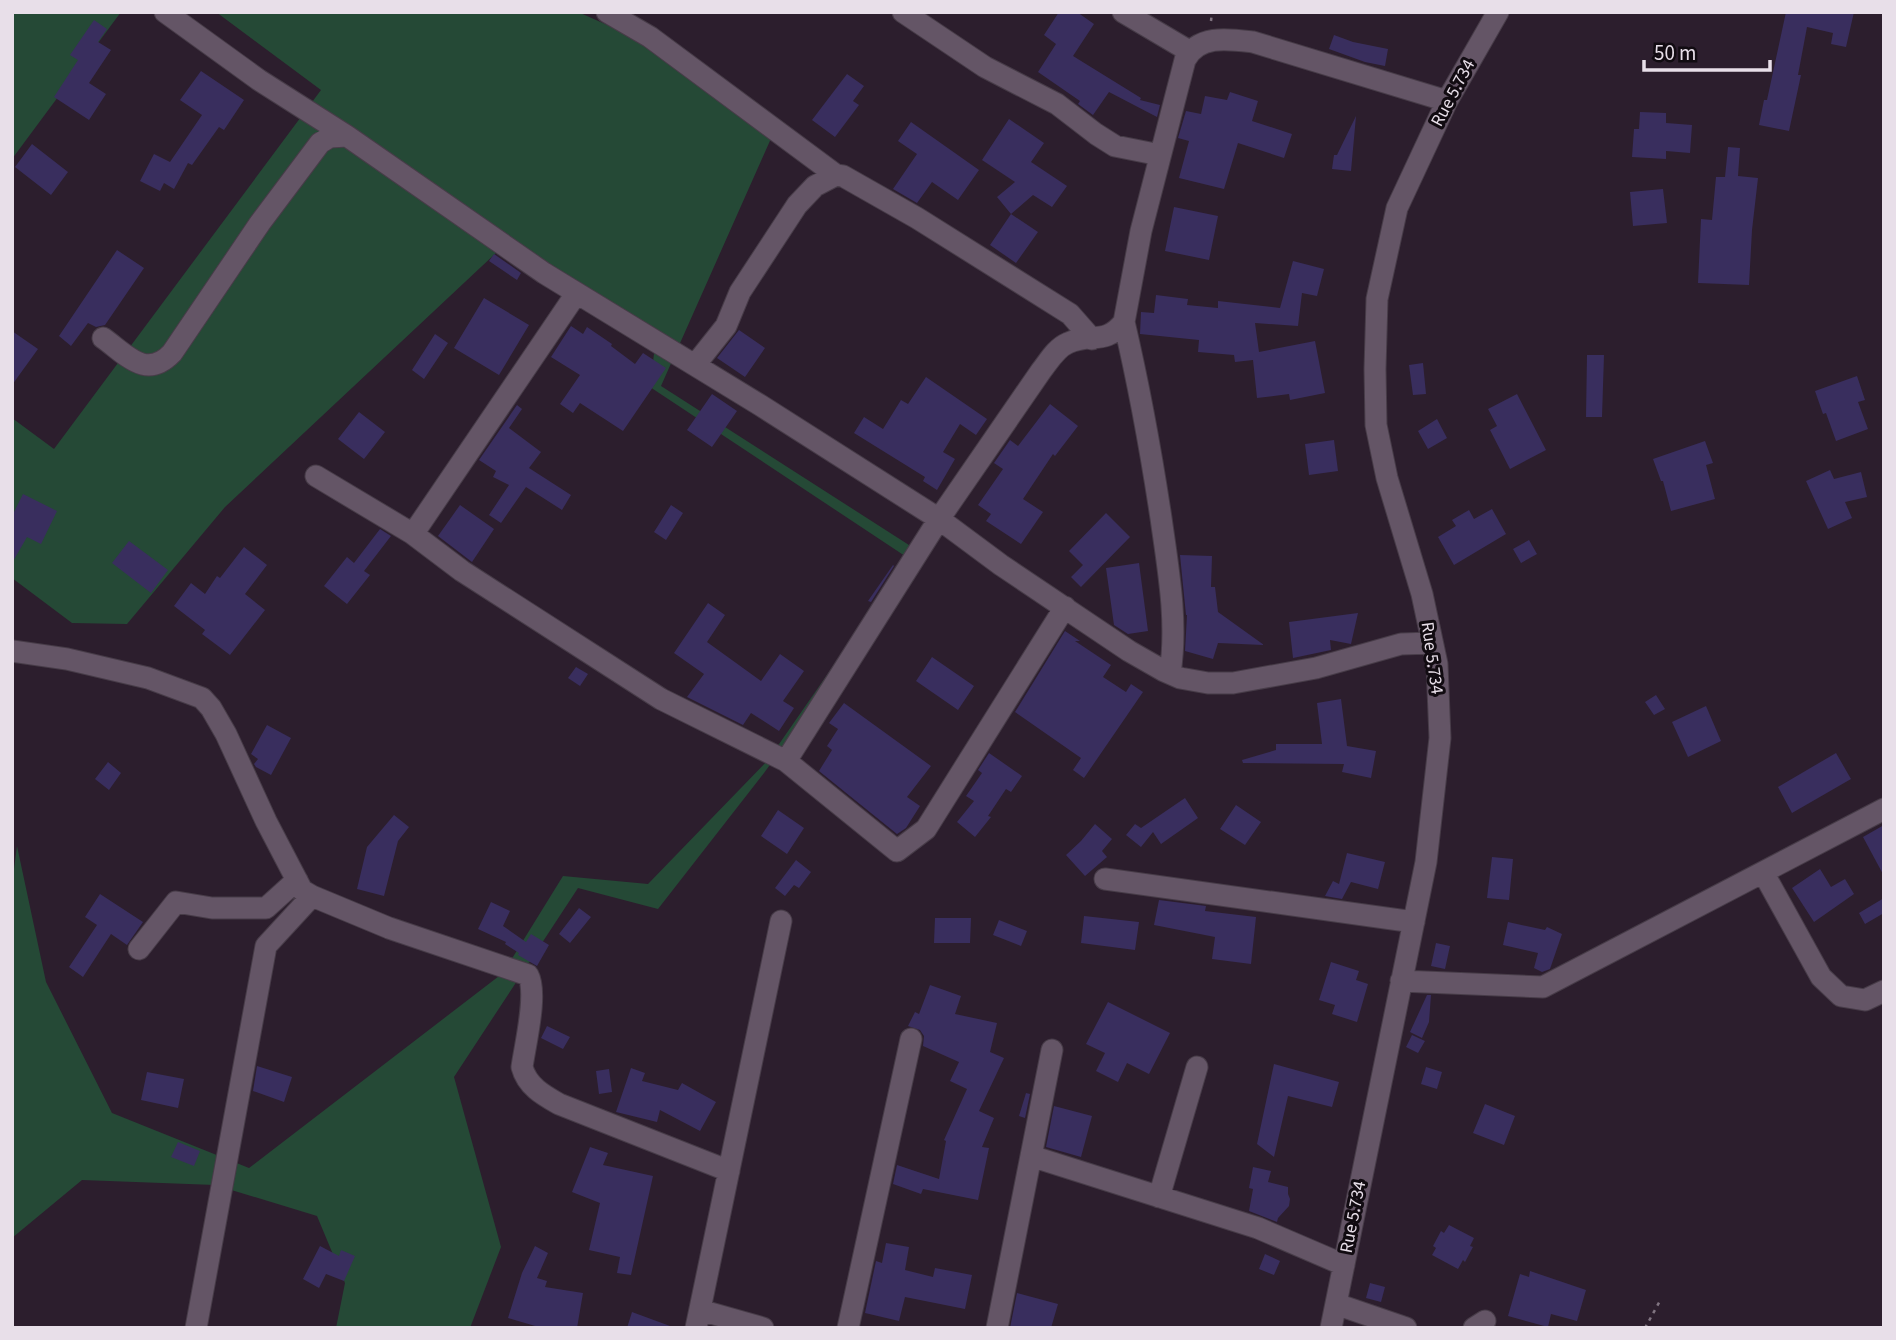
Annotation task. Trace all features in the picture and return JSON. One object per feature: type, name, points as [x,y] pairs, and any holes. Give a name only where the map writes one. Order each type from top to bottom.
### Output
[{"type":"street","points":[[165,12],[259,80],[347,136],[576,294],[695,365],[939,519],[1001,565],[1129,651],[1180,678],[1208,683],[1233,683],[1316,668],[1401,644],[1432,643]]},
{"type":"street","points":[[607,12],[650,37],[836,174],[917,218],[1070,314],[1092,339]]},
{"type":"street","points":[[903,12],[985,66],[1057,104],[1115,146],[1160,155]]},
{"type":"street","points":[[1123,12],[1189,51]]},
{"type":"street","name":"Rue 5.734","points":[[1331,1328],[1426,862],[1440,738],[1437,664],[1422,594],[1387,478],[1376,425],[1374,369],[1377,299],[1397,208],[1447,100],[1498,12]]},
{"type":"street","points":[[1170,673],[1173,640],[1170,579],[1154,474],[1124,322],[1141,231],[1189,51],[1207,41],[1228,39],[1254,42],[1447,100]]},
{"type":"street","points":[[103,338],[139,363],[152,367],[163,363],[320,142],[330,137],[347,136]]},
{"type":"street","points":[[695,365],[726,326],[740,292],[797,205],[816,186],[836,174]]},
{"type":"street","points":[[413,534],[576,294]]},
{"type":"street","points":[[786,761],[939,519],[1057,350],[1067,343],[1111,335],[1124,322]]},
{"type":"street","points":[[316,476],[413,534],[462,572],[661,699],[786,761],[897,851],[926,830],[1065,607]]},
{"type":"street","points":[[12,651],[67,659],[148,678],[202,698],[226,734],[266,821],[302,890],[389,928],[528,975],[531,982],[530,1009],[522,1068],[538,1092],[559,1104],[729,1171]]},
{"type":"street","points":[[1401,981],[1544,987],[1884,809]]},
{"type":"street","points":[[1764,874],[1821,977],[1841,996],[1865,1000],[1884,991]]},
{"type":"street","points":[[1105,879],[1414,922]]},
{"type":"street","points":[[139,949],[176,902],[212,908],[266,908],[297,880]]},
{"type":"street","points":[[196,1328],[266,946],[312,896]]},
{"type":"street","points":[[763,1328],[698,1319],[781,921]]},
{"type":"street","points":[[848,1328],[911,1039]]},
{"type":"street","points":[[997,1328],[1052,1051]]},
{"type":"street","points":[[1159,1197],[1197,1067]]},
{"type":"street","points":[[1031,1156],[1258,1228],[1344,1265]]},
{"type":"street","points":[[1336,1304],[1406,1328]]},
{"type":"path","points":[[1645,1328],[1661,1299]]},
{"type":"green space","points":[[12,12],[121,12],[12,159]]},
{"type":"green space","points":[[216,12],[578,12],[668,52],[773,134],[661,386],[923,554],[764,773],[658,909],[578,888],[454,1077],[501,1247],[470,1328],[336,1328],[345,1283],[317,1216],[215,1185],[82,1180],[12,1238],[12,884],[17,846],[46,982],[112,1113],[249,1168],[503,973],[563,876],[648,884],[768,760],[908,558],[650,387],[657,329],[497,252],[225,507],[127,624],[72,623],[12,578],[12,418],[54,449],[321,90]]},
{"type":"building","points":[[1059,12],[1077,12],[1094,24],[1073,56],[1141,98],[1140,100],[1160,105],[1157,117],[1109,92],[1093,115],[1078,104],[1080,101],[1038,72],[1056,44],[1044,35]]},
{"type":"building","points":[[1786,12],[1854,12],[1846,47],[1831,44],[1833,33],[1807,27],[1798,75],[1801,75],[1789,131],[1759,125]]},
{"type":"building","points":[[94,20],[107,29],[98,42],[111,50],[89,83],[106,94],[89,120],[54,97],[78,60],[70,55]]},
{"type":"building","points":[[1334,35],[1388,49],[1385,66],[1329,49]]},
{"type":"building","points":[[201,71],[244,100],[224,130],[219,127],[192,165],[188,163],[174,189],[164,183],[160,191],[140,181],[154,154],[170,162],[202,115],[180,100]]},
{"type":"building","points":[[847,74],[864,86],[853,101],[859,105],[835,137],[812,120]]},
{"type":"building","points":[[1230,92],[1258,101],[1252,121],[1292,134],[1284,158],[1238,143],[1224,189],[1179,178],[1189,141],[1178,138],[1186,111],[1201,114],[1205,96],[1227,100]]},
{"type":"building","points":[[1640,112],[1666,113],[1666,123],[1692,125],[1690,153],[1666,151],[1666,159],[1632,157],[1634,129],[1639,129]]},
{"type":"building","points":[[1356,116],[1351,171],[1332,169],[1334,155],[1337,155]]},
{"type":"building","points":[[1009,119],[1044,143],[1031,162],[1067,186],[1052,207],[1033,195],[1011,214],[997,197],[1015,182],[982,160]]},
{"type":"building","points":[[911,122],[979,170],[958,200],[932,182],[917,203],[893,189],[917,154],[898,141]]},
{"type":"building","points":[[32,144],[68,172],[51,195],[15,167]]},
{"type":"building","points":[[1728,147],[1740,148],[1738,176],[1758,178],[1749,285],[1698,283],[1701,219],[1712,220],[1716,177],[1725,177]]},
{"type":"building","points":[[1663,189],[1667,223],[1633,226],[1630,192]]},
{"type":"building","points":[[1174,207],[1218,216],[1209,260],[1165,251]]},
{"type":"building","points":[[1011,214],[1038,232],[1016,263],[990,245]]},
{"type":"building","points":[[117,250],[144,268],[105,325],[96,327],[88,323],[71,346],[59,336]]},
{"type":"building","points":[[494,254],[521,273],[517,280],[489,261]]},
{"type":"building","points":[[1293,261],[1324,269],[1317,296],[1302,293],[1298,326],[1255,323],[1259,352],[1315,341],[1325,393],[1290,400],[1289,394],[1257,398],[1253,360],[1235,362],[1234,355],[1198,352],[1199,340],[1140,334],[1141,312],[1154,313],[1156,295],[1188,299],[1187,305],[1218,308],[1218,301],[1280,308]]},
{"type":"building","points":[[484,298],[529,325],[499,375],[454,348]]},
{"type":"building","points":[[571,326],[583,334],[587,327],[635,364],[643,353],[666,368],[623,431],[580,403],[573,413],[560,404],[580,375],[551,357]]},
{"type":"building","points":[[739,330],[765,348],[745,377],[717,358]]},
{"type":"building","points":[[12,331],[38,349],[12,385]]},
{"type":"building","points":[[435,334],[448,343],[424,379],[412,370]]},
{"type":"building","points":[[1587,355],[1604,355],[1602,417],[1586,417]]},
{"type":"building","points":[[1423,363],[1426,394],[1413,395],[1409,365]]},
{"type":"building","points":[[1857,376],[1865,400],[1858,402],[1868,429],[1836,441],[1815,391]]},
{"type":"building","points":[[926,377],[987,419],[976,435],[960,424],[943,452],[955,459],[937,490],[923,481],[925,477],[854,433],[864,417],[883,429],[901,400],[908,404]]},
{"type":"building","points":[[712,394],[737,411],[712,447],[687,430]]},
{"type":"building","points":[[1517,394],[1546,450],[1510,469],[1490,430],[1497,426],[1488,409]]},
{"type":"building","points":[[1050,404],[1078,426],[1055,456],[1053,454],[1023,499],[1043,512],[1021,544],[986,521],[991,514],[978,505],[1003,469],[994,463],[1010,440],[1018,446]]},
{"type":"building","points":[[517,405],[522,409],[509,428],[541,452],[529,468],[571,495],[562,510],[526,487],[501,523],[489,515],[509,485],[493,477],[496,471],[479,460]]},
{"type":"building","points":[[359,412],[385,432],[364,459],[338,439]]},
{"type":"building","points":[[1437,419],[1447,438],[1428,449],[1418,431]]},
{"type":"building","points":[[1334,440],[1338,471],[1309,475],[1305,444]]},
{"type":"building","points":[[1705,441],[1713,463],[1706,465],[1715,499],[1671,511],[1663,481],[1653,459]]},
{"type":"building","points":[[1830,470],[1834,479],[1861,472],[1867,497],[1845,502],[1852,518],[1828,529],[1806,481]]},
{"type":"building","points":[[23,494],[57,511],[41,544],[27,537],[12,563],[12,516]]},
{"type":"building","points":[[460,505],[494,529],[472,562],[438,536]]},
{"type":"building","points":[[671,505],[683,513],[666,540],[654,532]]},
{"type":"building","points":[[1492,509],[1506,534],[1454,565],[1438,537],[1456,526],[1452,520],[1469,510],[1474,519]]},
{"type":"building","points":[[1106,513],[1130,537],[1081,587],[1071,577],[1083,565],[1069,551]]},
{"type":"building","points":[[380,529],[391,536],[364,571],[370,575],[347,604],[324,586],[347,557],[354,563]]},
{"type":"building","points":[[1529,540],[1537,554],[1521,563],[1513,549]]},
{"type":"building","points":[[129,541],[168,570],[151,593],[112,563]]},
{"type":"building","points":[[244,547],[267,565],[245,594],[265,610],[230,655],[202,634],[205,630],[174,606],[191,583],[205,594],[217,576],[220,578]]},
{"type":"building","points":[[1180,555],[1212,556],[1211,587],[1215,587],[1218,612],[1264,645],[1218,643],[1213,659],[1185,651],[1187,615]]},
{"type":"building","points":[[1139,563],[1148,631],[1128,634],[1114,625],[1106,568]]},
{"type":"building","points":[[893,565],[871,602],[868,601]]},
{"type":"building","points":[[708,603],[725,615],[707,642],[761,681],[780,654],[804,671],[783,701],[794,708],[779,731],[751,713],[743,725],[687,697],[704,674],[674,653]]},
{"type":"building","points":[[1358,613],[1351,644],[1330,640],[1331,650],[1293,658],[1289,622]]},
{"type":"building","points":[[1065,631],[1111,665],[1103,677],[1126,692],[1131,684],[1143,692],[1084,778],[1073,770],[1081,758],[1015,712]]},
{"type":"building","points":[[932,657],[974,686],[958,710],[916,681]]},
{"type":"building","points":[[576,667],[588,674],[580,686],[568,678]]},
{"type":"building","points":[[1656,695],[1665,709],[1654,715],[1645,702]]},
{"type":"building","points":[[1341,699],[1347,746],[1376,751],[1371,778],[1342,772],[1344,764],[1243,763],[1242,760],[1276,750],[1276,744],[1322,744],[1317,703]]},
{"type":"building","points":[[844,703],[931,766],[907,797],[920,806],[906,828],[897,834],[819,771],[832,750],[827,746],[838,729],[829,723]]},
{"type":"building","points":[[1706,706],[1721,741],[1688,757],[1672,722]]},
{"type":"building","points":[[267,725],[291,738],[271,775],[256,767],[254,764],[258,759],[251,754]]},
{"type":"building","points":[[989,753],[1022,776],[1011,792],[1006,789],[988,816],[991,817],[975,837],[957,822],[974,801],[966,796],[982,773],[978,770]]},
{"type":"building","points":[[1836,753],[1851,779],[1792,813],[1778,787]]},
{"type":"building","points":[[108,762],[121,773],[109,790],[95,779]]},
{"type":"building","points":[[1185,798],[1198,818],[1161,844],[1153,832],[1141,847],[1126,835],[1135,824],[1141,828]]},
{"type":"building","points":[[1236,805],[1261,822],[1245,845],[1220,829]]},
{"type":"building","points":[[778,810],[804,828],[787,854],[761,836]]},
{"type":"building","points":[[394,815],[409,827],[398,841],[384,896],[357,889],[367,847]]},
{"type":"building","points":[[1095,824],[1112,839],[1102,851],[1107,857],[1085,876],[1066,855]]},
{"type":"building","points":[[1884,825],[1884,876],[1863,837]]},
{"type":"building","points":[[1347,853],[1385,862],[1378,889],[1351,882],[1342,899],[1325,896],[1333,881],[1339,884]]},
{"type":"building","points":[[1492,857],[1513,859],[1509,900],[1487,898]]},
{"type":"building","points":[[796,860],[811,872],[799,888],[794,885],[785,896],[775,888]]},
{"type":"building","points":[[1820,869],[1831,887],[1845,879],[1854,894],[1814,922],[1792,888]]},
{"type":"building","points":[[100,894],[143,922],[127,945],[111,934],[83,977],[69,967],[97,925],[85,917]]},
{"type":"building","points":[[1884,898],[1884,913],[1865,924],[1859,913]]},
{"type":"building","points":[[1159,900],[1206,906],[1205,911],[1256,917],[1251,964],[1212,959],[1215,937],[1154,925]]},
{"type":"building","points":[[491,902],[510,911],[503,926],[526,942],[531,934],[549,945],[537,966],[518,955],[506,942],[478,929]]},
{"type":"building","points":[[579,908],[591,917],[570,943],[559,934]]},
{"type":"building","points":[[1084,916],[1139,922],[1135,950],[1081,943]]},
{"type":"building","points":[[935,918],[971,918],[970,943],[934,943]]},
{"type":"building","points":[[999,920],[1027,931],[1021,946],[993,935]]},
{"type":"building","points":[[1508,922],[1545,930],[1547,927],[1562,934],[1550,969],[1542,972],[1534,968],[1538,953],[1503,945]]},
{"type":"building","points":[[1436,943],[1450,946],[1445,969],[1431,966]]},
{"type":"building","points":[[1331,962],[1359,971],[1356,980],[1368,984],[1357,1022],[1332,1014],[1335,1005],[1319,1000]]},
{"type":"building","points":[[930,985],[961,996],[955,1014],[997,1023],[990,1052],[1004,1058],[979,1111],[994,1118],[982,1147],[989,1148],[978,1200],[923,1189],[921,1194],[893,1184],[897,1165],[939,1179],[946,1141],[944,1140],[967,1089],[950,1081],[959,1062],[923,1046],[924,1036],[920,1030],[908,1026],[915,1012],[919,1014]]},
{"type":"building","points":[[1427,995],[1431,995],[1429,1022],[1422,1038],[1410,1032]]},
{"type":"building","points":[[1108,1002],[1170,1033],[1149,1074],[1127,1063],[1118,1082],[1096,1071],[1105,1053],[1086,1044]]},
{"type":"building","points":[[547,1026],[570,1037],[563,1049],[541,1038]]},
{"type":"building","points":[[1412,1035],[1425,1041],[1418,1053],[1406,1047]]},
{"type":"building","points":[[1274,1064],[1339,1082],[1332,1107],[1288,1096],[1274,1157],[1257,1144]]},
{"type":"building","points":[[257,1066],[292,1077],[284,1102],[253,1091]]},
{"type":"building","points":[[1426,1067],[1442,1072],[1437,1089],[1421,1084]]},
{"type":"building","points":[[631,1068],[645,1073],[642,1081],[678,1090],[682,1083],[716,1102],[700,1131],[660,1110],[657,1122],[616,1112]]},
{"type":"building","points":[[609,1069],[612,1092],[599,1094],[596,1071]]},
{"type":"building","points":[[147,1072],[184,1079],[178,1108],[141,1100]]},
{"type":"building","points":[[1026,1093],[1030,1094],[1025,1118],[1019,1116]]},
{"type":"building","points":[[1485,1104],[1515,1116],[1504,1145],[1473,1133]]},
{"type":"building","points":[[1054,1106],[1092,1116],[1081,1157],[1046,1147]]},
{"type":"building","points":[[178,1142],[200,1151],[194,1166],[171,1157]]},
{"type":"building","points":[[590,1147],[608,1153],[603,1165],[653,1176],[631,1275],[617,1273],[620,1257],[589,1250],[600,1203],[572,1192]]},
{"type":"building","points":[[1253,1167],[1271,1171],[1268,1182],[1288,1187],[1289,1206],[1277,1222],[1249,1211]]},
{"type":"building","points":[[1449,1225],[1474,1238],[1470,1246],[1473,1247],[1458,1269],[1432,1255],[1436,1248],[1433,1246],[1441,1231],[1444,1233]]},
{"type":"building","points":[[886,1243],[909,1247],[905,1270],[933,1277],[935,1268],[972,1275],[965,1309],[905,1297],[899,1321],[865,1313],[876,1261],[882,1263]]},
{"type":"building","points":[[320,1246],[339,1256],[341,1250],[355,1256],[344,1281],[326,1274],[319,1288],[303,1279]]},
{"type":"building","points":[[535,1246],[548,1253],[537,1278],[547,1281],[545,1287],[583,1293],[577,1328],[542,1328],[508,1318],[522,1273]]},
{"type":"building","points":[[1265,1254],[1280,1261],[1274,1275],[1259,1269]]},
{"type":"building","points":[[1530,1271],[1586,1290],[1577,1321],[1551,1314],[1548,1327],[1508,1316],[1520,1274],[1529,1277]]},
{"type":"building","points":[[1370,1283],[1385,1287],[1381,1302],[1366,1298]]},
{"type":"building","points":[[1017,1293],[1058,1304],[1051,1328],[1010,1328]]},
{"type":"building","points":[[632,1312],[670,1326],[670,1328],[627,1328]]}]
